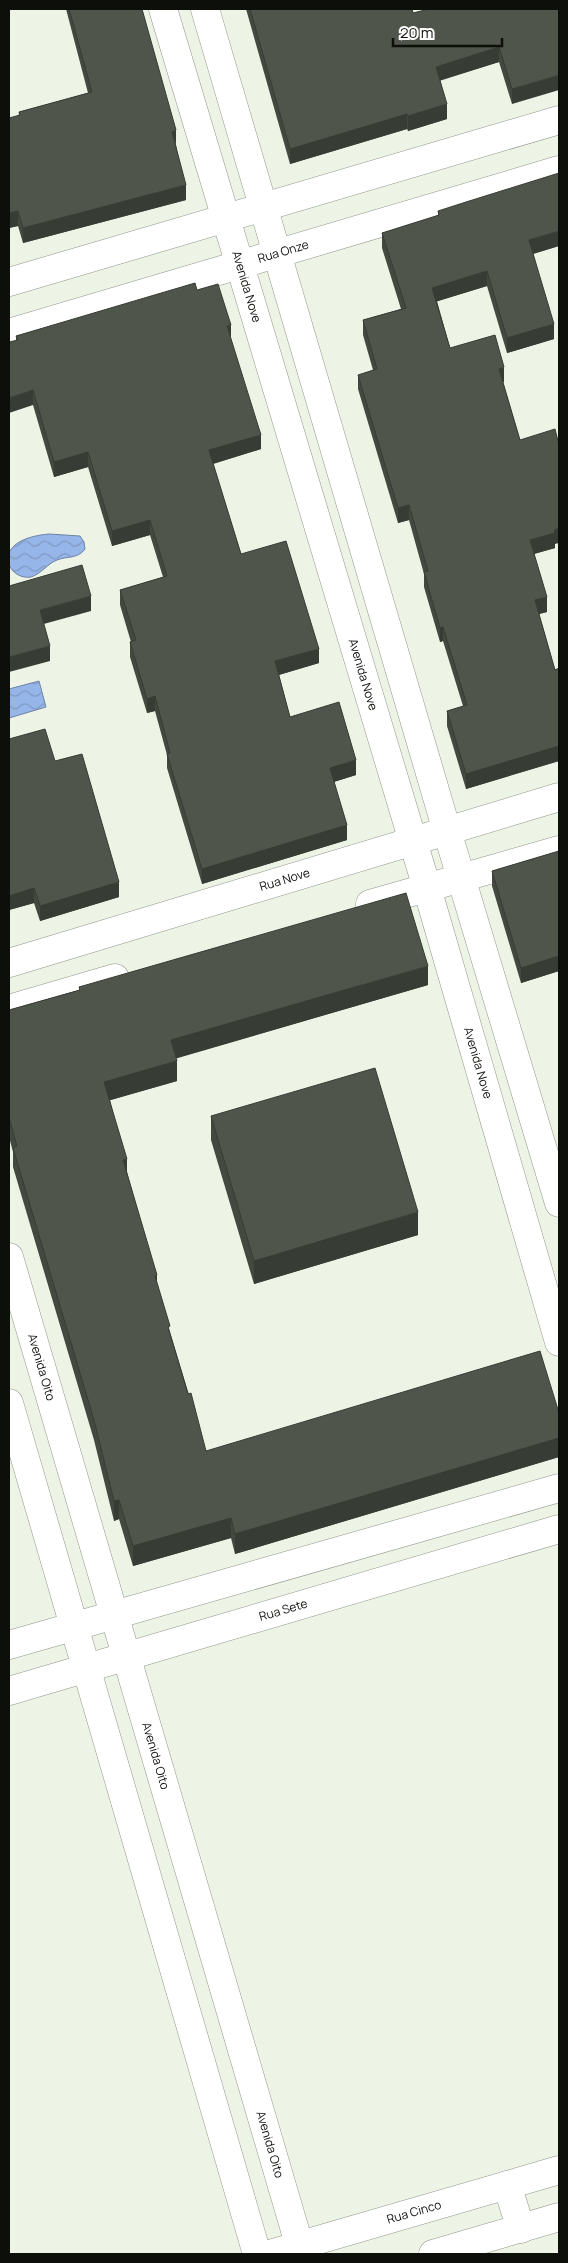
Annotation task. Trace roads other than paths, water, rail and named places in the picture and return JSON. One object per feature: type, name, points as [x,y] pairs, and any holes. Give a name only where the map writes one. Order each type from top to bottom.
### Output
[{"type":"street","name":"Avenida Nove","points":[[163,9],[224,219],[240,265],[427,888],[559,1342]]},
{"type":"street","points":[[205,9],[262,208],[278,253],[447,831],[559,1203]]},
{"type":"street","points":[[9,282],[559,120]]},
{"type":"street","name":"Rua Onze","points":[[9,333],[559,170]]},
{"type":"street","name":"Rua Nove","points":[[9,963],[559,797]]},
{"type":"street","points":[[342,912],[559,850]]},
{"type":"street","points":[[9,1009],[135,972]]},
{"type":"street","name":"Avenida Oito","points":[[9,1258],[300,2250]]},
{"type":"street","points":[[9,1403],[256,2254]]},
{"type":"street","points":[[9,1645],[559,1488]]},
{"type":"street","name":"Rua Sete","points":[[9,1691],[559,1528]]},
{"type":"street","name":"Rua Cinco","points":[[270,2254],[300,2250],[559,2170]]},
{"type":"street","points":[[508,2185],[521,2229]]},
{"type":"street","points":[[433,2254],[559,2217]]},
{"type":"water","points":[[49,534],[80,536],[84,542],[85,549],[76,556],[53,562],[31,577],[25,577],[14,572],[8,563],[9,552],[13,547],[25,539]]},
{"type":"water","points":[[39,681],[46,707],[9,718],[9,689]]}]
